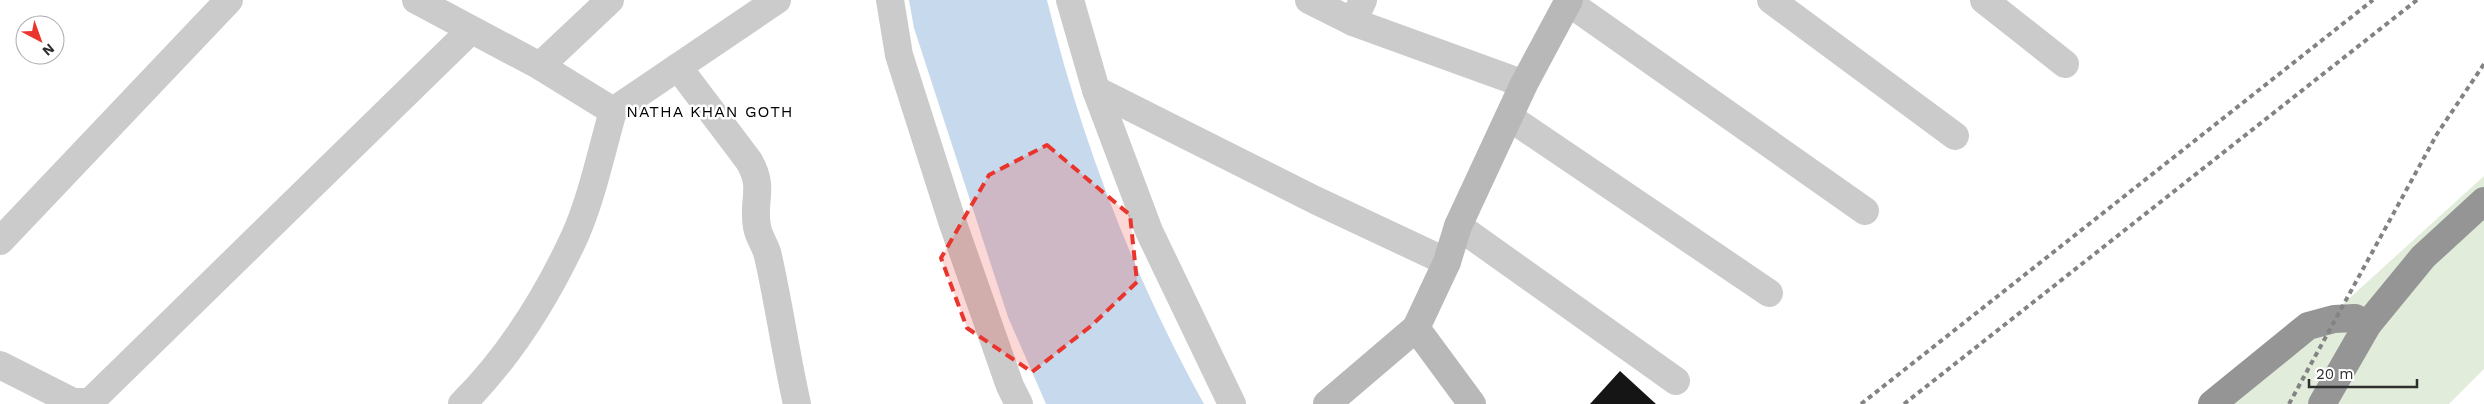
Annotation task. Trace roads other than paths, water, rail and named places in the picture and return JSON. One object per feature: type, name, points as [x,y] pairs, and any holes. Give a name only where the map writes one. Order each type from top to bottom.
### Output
[{"type":"highway","points":[[2322,404],[2368,324],[2423,257],[2484,201]]},
{"type":"highway","points":[[2212,404],[2308,326],[2334,319],[2355,318],[2368,324]]},
{"type":"street","points":[[0,241],[229,0]]},
{"type":"street","points":[[416,0],[540,66],[613,111]]},
{"type":"street","points":[[540,66],[610,0]]},
{"type":"street","points":[[462,404],[512,346],[541,300],[574,237],[593,182],[613,111],[778,0]]},
{"type":"street","points":[[890,0],[899,55],[952,221],[1010,386],[1020,404]]},
{"type":"street","points":[[1070,0],[1096,90],[1149,231],[1232,404]]},
{"type":"street","points":[[1309,0],[1358,11],[1524,84]]},
{"type":"street","points":[[1770,0],[1955,136]]},
{"type":"street","points":[[1984,0],[2065,64]]},
{"type":"street","points":[[1335,398],[1416,328],[1446,262],[1458,226],[1524,84],[1568,1],[1865,211]]},
{"type":"street","points":[[0,365],[73,402],[90,402],[471,30]]},
{"type":"street","points":[[678,67],[749,161],[757,176],[759,190],[756,208],[757,230],[768,253],[798,404]]},
{"type":"street","points":[[1096,90],[1315,200],[1446,262]]},
{"type":"street","points":[[1509,117],[1769,294]]},
{"type":"street","points":[[1458,226],[1676,381]]},
{"type":"street","points":[[1416,328],[1472,404]]},
{"type":"water","points":[[909,0],[1047,0],[1076,104],[1112,207],[1155,307],[1204,404],[1046,404],[1008,317],[914,28]]},
{"type":"railway","points":[[1861,404],[2373,0]]},
{"type":"railway","points":[[1904,404],[2417,0]]},
{"type":"railway","points":[[2289,404],[2437,134],[2484,64]]},
{"type":"district","name":"NATHA KHAN GOTH","points":[[710,111]]}]
